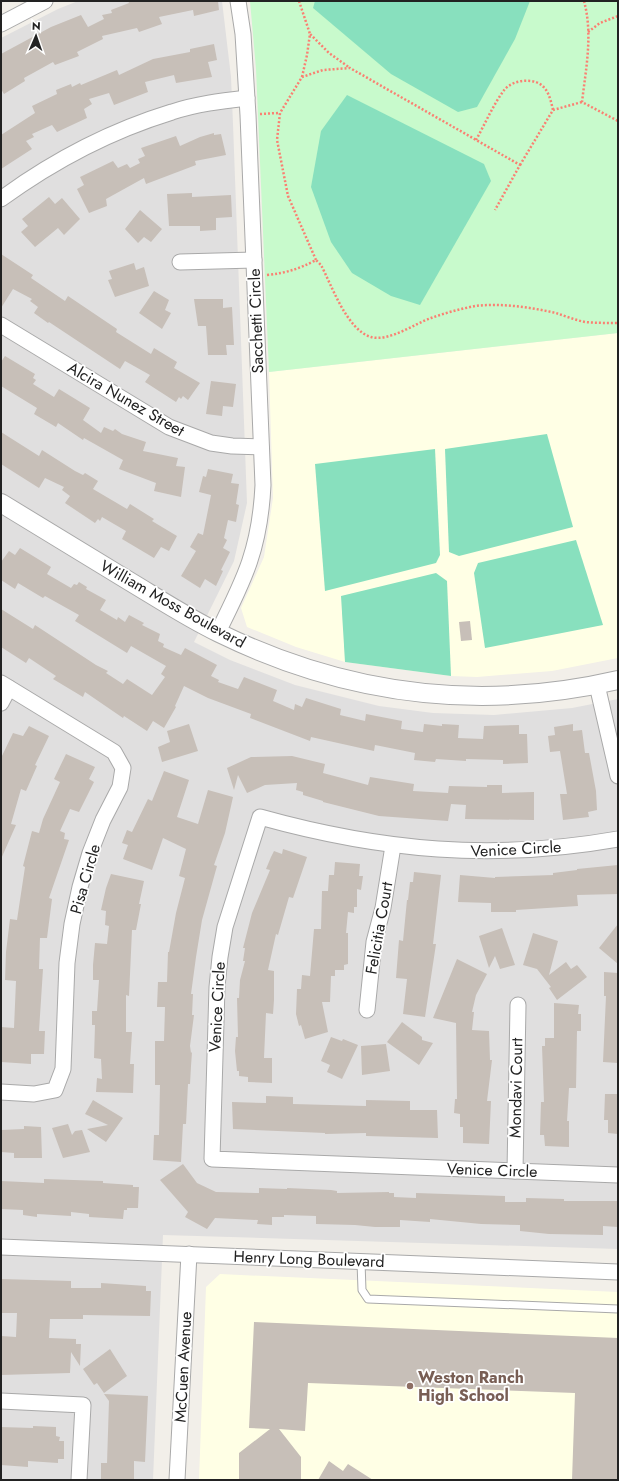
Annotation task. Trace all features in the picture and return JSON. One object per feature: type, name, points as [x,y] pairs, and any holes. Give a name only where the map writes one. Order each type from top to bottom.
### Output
[{"type":"street","points":[[1,24],[45,1]]},
{"type":"street","name":"Sacchetti Circle","points":[[218,632],[242,584],[258,536],[262,492],[248,115],[243,34],[238,1]]},
{"type":"street","points":[[1,199],[65,157],[136,124],[208,103],[247,98]]},
{"type":"street","points":[[180,262],[254,260]]},
{"type":"street","name":"Alcira Nunez Street","points":[[1,324],[169,427],[211,443],[261,447]]},
{"type":"street","name":"William Moss Boulevard","points":[[1,503],[179,611],[218,632],[259,651],[343,680],[407,692],[449,696],[510,696],[565,691],[618,680]]},
{"type":"street","points":[[597,685],[618,776]]},
{"type":"street","points":[[1,703],[5,686]]},
{"type":"street","name":"Pisa Circle","points":[[1,1092],[34,1094],[56,1090],[63,1070],[67,963],[72,924],[80,887],[90,853],[103,820],[120,787],[123,768],[114,752],[5,686]]},
{"type":"street","name":"Venice Circle","points":[[618,839],[544,849],[454,851],[393,846],[312,831],[260,817],[226,927],[220,957],[217,987],[212,1159],[618,1175]]},
{"type":"street","name":"Felicitia Court","points":[[367,1010],[374,942],[383,908],[393,846]]},
{"type":"street","name":"Mondavi Court","points":[[515,1171],[518,1005]]},
{"type":"street","name":"Henry Long Boulevard","points":[[1,1247],[618,1272]]},
{"type":"street","name":"McCuen Avenue","points":[[177,1480],[189,1254]]},
{"type":"street","points":[[1,1402],[82,1405],[79,1480]]},
{"type":"lane","points":[[361,1262],[362,1290],[368,1299],[618,1309]]},
{"type":"path","points":[[299,1],[310,34],[329,54],[350,68],[520,165]]},
{"type":"path","points":[[582,102],[588,57],[588,32],[584,1]]},
{"type":"path","points":[[588,32],[600,23],[618,16]]},
{"type":"path","points":[[310,34],[302,78],[292,90],[280,113],[278,140],[288,196],[316,260],[321,265],[354,326],[363,334],[373,338],[384,338],[396,334],[412,325],[453,311],[496,305],[534,308],[584,322],[618,323]]},
{"type":"path","points":[[302,78],[323,70],[350,68]]},
{"type":"path","points":[[476,140],[506,89],[514,83],[523,80],[534,82],[549,92],[553,110],[495,210]]},
{"type":"path","points":[[553,110],[582,102],[618,121]]},
{"type":"path","points":[[248,115],[280,113]]},
{"type":"path","points":[[255,275],[286,274],[316,260]]},
{"type":"shaded area","points":[[78,1],[222,1],[231,77],[247,503],[234,561],[194,642],[230,660],[295,685],[379,706],[433,713],[494,715],[572,708],[618,699],[618,1249],[163,1235],[153,1480],[1,1480],[1,38],[58,9]]},
{"type":"shaded area","points":[[618,333],[618,658],[552,671],[477,677],[451,676],[345,662],[296,647],[247,627],[241,608],[264,557],[273,498],[269,372]]},
{"type":"shaded area","name":"Weston Ranch High School","points":[[220,1274],[618,1292],[618,1480],[199,1480],[206,1287]]},
{"type":"green space","points":[[250,1],[618,1],[618,333],[269,372],[256,69]]},
{"type":"green space","points":[[315,1],[530,1],[515,39],[477,107],[458,112],[391,74],[313,8]]},
{"type":"green space","points":[[347,95],[484,164],[491,181],[420,305],[391,296],[352,273],[331,242],[311,187],[321,131]]},
{"type":"green space","points":[[547,434],[573,527],[459,556],[449,552],[445,449]]},
{"type":"green space","points":[[435,449],[440,555],[436,563],[325,591],[315,464]]},
{"type":"green space","points":[[576,540],[603,625],[485,648],[474,573],[478,563]]},
{"type":"green space","points":[[436,573],[447,581],[451,676],[345,662],[341,596]]},
{"type":"building","points":[[128,1],[218,1],[219,10],[194,16],[193,10],[159,17],[162,24],[139,32],[137,28],[102,36],[103,39],[77,52],[79,56],[55,65],[53,62],[24,78],[25,81],[4,94],[1,89],[1,54],[51,27],[81,15],[88,27],[104,19],[102,15],[112,13],[111,10],[129,3]]},
{"type":"building","points":[[214,44],[217,60],[208,62],[212,77],[176,83],[174,75],[145,82],[148,92],[114,105],[109,93],[89,99],[92,104],[84,109],[87,118],[57,132],[52,125],[32,134],[34,137],[26,141],[32,149],[1,169],[1,135],[35,113],[32,106],[57,94],[56,90],[71,84],[72,87],[80,83],[81,85],[117,70],[119,75],[153,59],[190,52],[190,49]]},
{"type":"building","points":[[214,133],[214,135],[221,134],[226,155],[195,161],[196,165],[146,184],[144,178],[106,199],[107,206],[89,213],[77,189],[84,185],[80,177],[113,161],[118,168],[127,164],[130,168],[140,163],[138,159],[145,156],[141,148],[176,136],[180,146],[200,137]]},
{"type":"building","points":[[192,193],[192,197],[231,195],[232,217],[216,218],[216,230],[200,231],[200,226],[169,226],[167,194]]},
{"type":"building","points":[[49,197],[55,204],[62,198],[80,219],[64,235],[58,228],[35,247],[21,232],[28,226],[22,219]]},
{"type":"building","points":[[140,210],[162,229],[151,242],[144,237],[138,243],[125,229]]},
{"type":"building","points":[[1,254],[33,275],[31,278],[65,301],[68,296],[117,329],[116,332],[151,354],[154,348],[177,362],[174,368],[200,383],[188,400],[183,396],[181,399],[179,397],[176,402],[145,382],[150,375],[125,361],[120,369],[34,313],[38,307],[30,301],[32,299],[13,289],[1,308]]},
{"type":"building","points":[[134,263],[136,270],[144,267],[149,286],[115,297],[108,280],[112,279],[109,271]]},
{"type":"building","points":[[154,291],[169,300],[165,310],[171,313],[162,329],[139,313]]},
{"type":"building","points":[[194,299],[223,299],[223,308],[232,307],[234,345],[226,345],[227,355],[208,355],[206,326],[198,326]]},
{"type":"building","points":[[5,356],[35,374],[33,378],[36,380],[33,384],[54,397],[59,389],[90,408],[83,420],[101,433],[104,427],[113,431],[115,429],[122,434],[146,442],[143,451],[178,458],[176,466],[185,467],[181,497],[154,491],[156,483],[119,469],[123,460],[84,438],[83,440],[58,423],[56,427],[34,414],[37,408],[1,386],[1,362]]},
{"type":"building","points":[[211,381],[236,384],[233,407],[223,406],[222,416],[206,414]]},
{"type":"building","points":[[1,432],[39,456],[42,450],[75,471],[83,475],[85,473],[98,481],[93,489],[127,509],[130,504],[154,519],[152,521],[177,536],[169,551],[161,547],[154,558],[122,539],[126,531],[102,517],[100,521],[98,519],[95,523],[65,503],[70,496],[62,490],[64,487],[45,478],[39,488],[1,464]]},
{"type":"building","points":[[208,469],[233,474],[231,483],[239,484],[236,504],[239,505],[236,522],[228,520],[224,538],[227,540],[223,548],[230,552],[221,570],[223,571],[216,586],[205,579],[200,588],[181,576],[196,551],[190,547],[198,533],[203,535],[211,495],[199,492],[203,476],[206,477]]},
{"type":"building","points":[[20,548],[51,567],[47,574],[71,588],[74,584],[77,585],[79,582],[87,587],[86,589],[106,600],[100,610],[117,620],[118,617],[125,622],[129,615],[144,623],[142,625],[160,634],[158,641],[164,644],[163,647],[181,655],[185,648],[217,665],[211,676],[219,680],[218,682],[238,689],[244,677],[277,690],[273,701],[294,710],[295,704],[302,707],[306,698],[341,709],[340,715],[365,721],[366,714],[402,721],[401,729],[423,732],[424,724],[442,726],[442,724],[459,725],[458,738],[483,739],[484,726],[519,725],[519,734],[527,734],[528,763],[503,764],[503,760],[466,759],[466,761],[436,759],[435,762],[414,760],[415,753],[375,745],[374,751],[311,737],[310,741],[250,718],[251,714],[208,698],[184,686],[175,706],[176,707],[164,728],[153,721],[147,731],[124,716],[123,718],[85,692],[83,697],[53,679],[56,676],[29,658],[26,663],[1,647],[1,609],[33,629],[35,625],[96,665],[108,671],[106,673],[123,684],[127,679],[152,695],[165,677],[161,674],[166,666],[131,646],[127,653],[75,621],[79,615],[45,596],[43,598],[18,583],[15,589],[1,580],[1,562],[9,551],[15,555]]},
{"type":"building","points":[[470,621],[472,640],[461,641],[459,622]]},
{"type":"building","points":[[189,724],[198,751],[162,762],[158,747],[170,742],[167,731]]},
{"type":"building","points":[[573,724],[573,731],[582,730],[585,753],[589,753],[596,791],[597,810],[588,812],[589,817],[563,820],[560,794],[567,794],[560,751],[550,752],[548,736],[555,735],[554,727]]},
{"type":"building","points":[[29,726],[49,736],[35,765],[37,766],[26,791],[21,789],[11,824],[16,825],[1,859],[1,758],[13,733],[23,736]]},
{"type":"building","points":[[66,754],[95,767],[89,779],[94,782],[79,812],[70,809],[60,831],[65,833],[64,839],[69,840],[49,898],[52,899],[47,938],[40,938],[39,969],[43,969],[39,1031],[45,1031],[44,1054],[31,1054],[31,1064],[1,1062],[1,1027],[14,1028],[16,981],[5,980],[6,952],[10,919],[17,920],[25,867],[23,866],[32,831],[39,833],[43,819],[60,782],[54,779]]},
{"type":"building","points":[[292,756],[325,764],[323,773],[368,785],[370,777],[414,784],[413,791],[448,793],[449,786],[487,787],[487,785],[502,785],[502,793],[534,792],[534,820],[465,819],[466,805],[451,804],[448,821],[379,816],[323,802],[303,795],[303,792],[296,790],[297,783],[265,785],[247,793],[238,775],[234,790],[227,768],[251,757]]},
{"type":"building","points":[[164,771],[189,780],[177,817],[198,824],[208,790],[233,797],[225,833],[214,865],[217,866],[202,920],[196,957],[191,994],[193,994],[192,1015],[194,1015],[190,1046],[191,1053],[192,1052],[190,1084],[188,1084],[186,1124],[183,1124],[181,1162],[153,1160],[154,1135],[159,1135],[160,1085],[155,1085],[155,1041],[164,1041],[165,1007],[157,1007],[158,982],[167,982],[168,952],[185,878],[179,876],[186,849],[163,838],[152,870],[123,859],[128,845],[122,843],[127,830],[132,832],[148,799],[152,801]]},
{"type":"building","points":[[283,849],[307,857],[293,898],[289,897],[278,935],[276,934],[268,970],[274,971],[274,1000],[273,1014],[266,1013],[264,1058],[272,1058],[272,1083],[248,1082],[248,1077],[239,1076],[235,1051],[236,1037],[238,1037],[237,998],[239,998],[240,980],[245,961],[243,961],[245,948],[243,948],[252,913],[270,870],[266,869],[274,851],[282,854]]},
{"type":"building","points":[[335,862],[360,864],[359,876],[363,876],[361,890],[357,889],[357,907],[354,907],[354,913],[348,912],[346,933],[348,933],[348,964],[344,965],[344,970],[335,970],[335,976],[331,976],[330,1002],[322,1002],[328,1032],[305,1039],[301,1025],[299,1026],[296,1014],[297,989],[301,989],[302,975],[310,976],[314,929],[321,929],[322,891],[328,891],[329,875],[334,875]]},
{"type":"building","points":[[618,865],[618,894],[577,895],[578,906],[516,910],[516,912],[491,912],[491,903],[458,902],[460,875],[495,878],[553,875],[553,873],[577,869]]},
{"type":"building","points":[[414,872],[441,875],[433,944],[436,944],[425,1017],[403,1014],[407,979],[396,978],[399,940],[403,941],[407,900],[410,882],[413,882]]},
{"type":"building","points":[[111,874],[144,881],[139,904],[141,904],[136,930],[132,930],[129,996],[126,995],[126,1032],[132,1032],[130,1064],[134,1064],[133,1093],[96,1092],[97,1078],[102,1079],[101,1059],[94,1058],[95,1025],[92,1025],[92,1011],[97,1011],[99,980],[93,980],[93,965],[95,943],[107,944],[109,926],[105,925],[106,911],[101,910]]},
{"type":"building","points":[[618,924],[618,964],[599,948]]},
{"type":"building","points":[[502,928],[515,965],[500,969],[495,956],[489,968],[479,936]]},
{"type":"building","points":[[533,933],[558,941],[549,975],[566,962],[571,969],[577,965],[587,977],[557,1000],[549,988],[551,987],[537,969],[523,965]]},
{"type":"building","points":[[457,959],[487,974],[476,995],[472,1012],[474,1012],[472,1030],[489,1031],[490,1060],[492,1060],[487,1101],[491,1101],[489,1144],[463,1143],[463,1127],[460,1127],[460,1114],[454,1113],[455,1099],[457,1099],[456,1023],[433,1018]]},
{"type":"building","points":[[604,972],[618,973],[618,1063],[603,1062],[606,996],[604,996]]},
{"type":"building","points":[[554,1003],[579,1005],[578,1014],[581,1014],[581,1031],[577,1031],[576,1088],[569,1088],[567,1121],[569,1121],[569,1147],[545,1146],[544,1135],[540,1135],[541,1102],[544,1102],[542,1046],[545,1046],[545,1038],[554,1038]]},
{"type":"building","points":[[402,1022],[422,1037],[422,1040],[433,1043],[419,1065],[387,1042]]},
{"type":"building","points":[[331,1037],[342,1041],[343,1039],[358,1045],[342,1079],[327,1072],[330,1065],[321,1061]]},
{"type":"building","points":[[386,1044],[390,1071],[362,1075],[361,1046]]},
{"type":"building","points":[[605,1094],[618,1094],[618,1134],[608,1133],[608,1120],[604,1120]]},
{"type":"building","points":[[266,1096],[293,1097],[293,1104],[366,1106],[366,1100],[410,1101],[410,1110],[437,1110],[438,1138],[366,1136],[366,1133],[325,1134],[233,1129],[232,1102],[266,1103]]},
{"type":"building","points":[[93,1100],[123,1118],[106,1142],[87,1129],[108,1125],[85,1114]]},
{"type":"building","points":[[68,1124],[72,1135],[75,1131],[82,1130],[90,1152],[63,1158],[52,1128]]},
{"type":"building","points":[[24,1126],[41,1127],[42,1158],[14,1158],[14,1153],[1,1152],[1,1130],[24,1129]]},
{"type":"building","points":[[183,1164],[197,1183],[216,1192],[259,1193],[259,1188],[287,1188],[331,1190],[337,1191],[337,1193],[389,1192],[394,1193],[394,1197],[416,1198],[416,1193],[505,1196],[505,1202],[526,1202],[526,1198],[564,1199],[564,1201],[618,1201],[618,1227],[603,1226],[603,1235],[549,1234],[520,1231],[520,1225],[481,1224],[430,1219],[430,1222],[400,1220],[400,1227],[375,1227],[316,1224],[316,1216],[284,1215],[284,1217],[272,1217],[272,1225],[257,1224],[258,1220],[215,1218],[207,1229],[185,1217],[188,1212],[160,1180]]},
{"type":"building","points":[[44,1179],[103,1181],[103,1183],[133,1185],[133,1187],[139,1187],[138,1208],[127,1208],[127,1210],[124,1210],[123,1219],[89,1217],[89,1214],[71,1212],[71,1216],[37,1214],[37,1217],[23,1215],[23,1210],[1,1209],[1,1181],[44,1183]]},
{"type":"building","points":[[1,1279],[71,1281],[71,1288],[101,1288],[101,1283],[146,1286],[146,1291],[151,1291],[150,1316],[83,1315],[83,1319],[50,1319],[49,1338],[76,1339],[76,1344],[81,1344],[80,1366],[71,1352],[70,1373],[1,1375],[1,1336],[16,1337],[17,1313],[1,1313]]},
{"type":"building","points":[[254,1322],[618,1338],[618,1480],[572,1480],[575,1393],[308,1383],[305,1431],[279,1429],[301,1457],[301,1480],[239,1480],[239,1453],[270,1429],[249,1428]]},
{"type":"building","points":[[110,1349],[127,1376],[104,1393],[97,1383],[94,1385],[83,1369]]},
{"type":"building","points":[[104,1394],[148,1396],[145,1462],[134,1461],[134,1480],[101,1480],[101,1463],[107,1463],[109,1401]]},
{"type":"building","points":[[33,1426],[56,1427],[56,1436],[60,1437],[59,1441],[64,1441],[64,1459],[58,1459],[58,1463],[28,1461],[28,1467],[1,1465],[1,1427],[33,1428]]},
{"type":"building","points":[[329,1461],[343,1471],[348,1464],[373,1480],[318,1480]]},
{"type":"place","name":"Weston Ranch High School","points":[[410,1386]]}]
